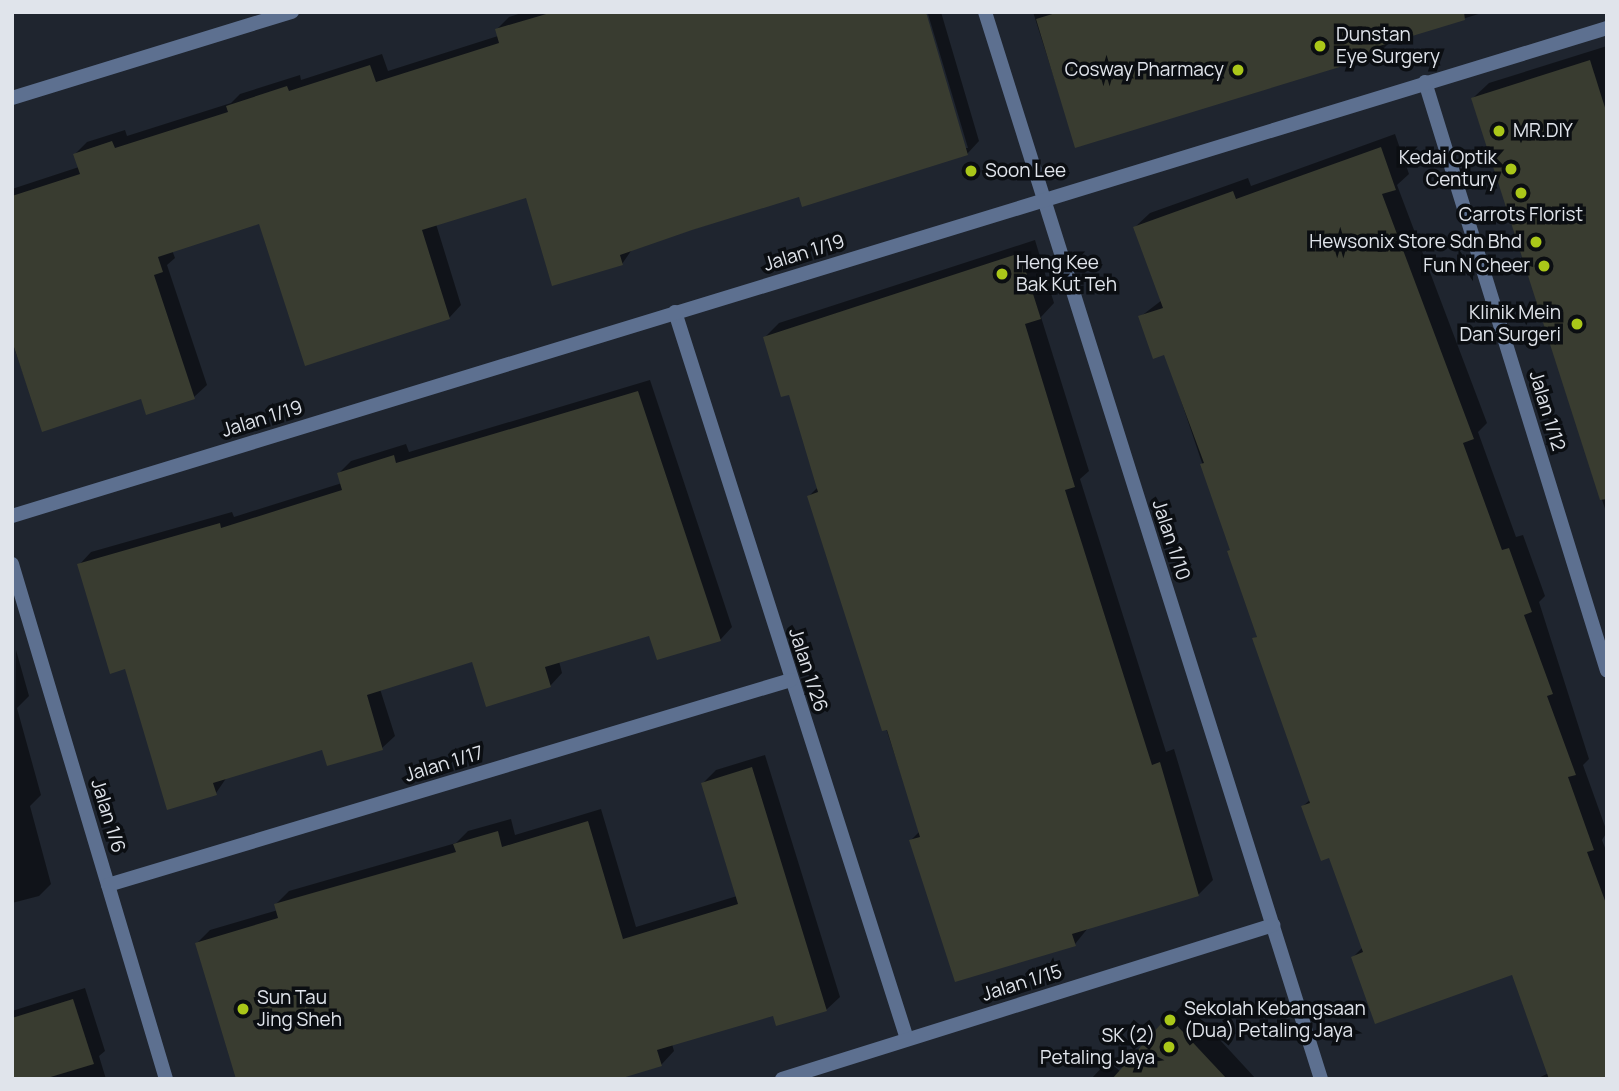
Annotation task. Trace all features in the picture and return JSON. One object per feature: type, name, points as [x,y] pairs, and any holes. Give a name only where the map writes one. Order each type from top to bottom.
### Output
[{"type":"street","name":"Jalan 1/10","points":[[985,12],[1321,1079]]},
{"type":"street","points":[[12,98],[284,13]]},
{"type":"street","name":"Jalan 1/19","points":[[12,516],[1607,27]]},
{"type":"street","name":"Jalan 1/12","points":[[1425,82],[1607,671]]},
{"type":"street","name":"Jalan 1/26","points":[[675,312],[790,680],[907,1039]]},
{"type":"street","name":"Jalan 1/6","points":[[12,564],[166,1079]]},
{"type":"street","name":"Jalan 1/17","points":[[108,885],[790,680]]},
{"type":"street","name":"Jalan 1/15","points":[[782,1079],[1273,925]]},
{"type":"building","points":[[553,12],[926,12],[968,155],[802,207],[799,197],[692,230],[620,255],[623,265],[552,286],[526,198],[422,230],[450,319],[305,366],[259,224],[158,257],[163,272],[154,275],[195,399],[146,415],[141,399],[42,432],[12,341],[12,196],[80,174],[73,154],[112,141],[115,148],[228,112],[226,106],[287,86],[289,91],[370,65],[376,82],[499,43],[495,29]]},
{"type":"building","points":[[1059,12],[1464,12],[1465,20],[1376,47],[1379,55],[1075,148],[1036,19]]},
{"type":"building","points":[[1590,60],[1607,114],[1607,499],[1600,500],[1471,98]]},
{"type":"building","points":[[1381,147],[1396,190],[1382,194],[1474,439],[1463,443],[1502,550],[1509,548],[1532,612],[1524,615],[1553,694],[1547,696],[1576,775],[1568,777],[1594,850],[1587,852],[1607,906],[1607,1079],[1549,1079],[1512,975],[1375,1024],[1351,957],[1363,952],[1329,858],[1321,861],[1301,806],[1310,803],[1252,638],[1257,637],[1200,464],[1204,463],[1164,355],[1153,359],[1138,316],[1163,308],[1133,227],[1233,191],[1236,199]]},
{"type":"building","points":[[1020,253],[1041,319],[1025,324],[1075,487],[1065,490],[1152,765],[1160,762],[1199,896],[1072,934],[1076,946],[955,982],[909,840],[920,837],[887,730],[882,731],[807,496],[818,492],[789,395],[781,397],[763,337]]},
{"type":"building","points":[[638,391],[721,641],[657,660],[649,636],[545,667],[551,687],[486,707],[472,662],[367,695],[383,750],[327,766],[322,750],[213,783],[217,795],[167,810],[125,669],[110,674],[77,564],[220,523],[221,528],[342,490],[337,473],[394,455],[396,463]]},
{"type":"building","points":[[752,767],[827,1011],[776,1026],[773,1016],[657,1050],[662,1066],[619,1079],[236,1079],[195,943],[278,918],[274,904],[456,852],[453,844],[498,831],[502,847],[588,821],[623,939],[738,904],[701,783]]},
{"type":"building","points":[[73,999],[94,1064],[44,1079],[12,1079],[12,1018]]},
{"type":"building","name":"SK (2) Petaling Jaya","points":[[1168,1016],[1227,1079],[1112,1079]]},
{"type":"place","name":"Dunstan Eye Surgery","points":[[1320,46]]},
{"type":"place","name":"Cosway Pharmacy","points":[[1238,70]]},
{"type":"place","name":"MR.DIY","points":[[1499,131]]},
{"type":"place","name":"Kedai Optik Century","points":[[1511,169]]},
{"type":"place","name":"Soon Lee","points":[[971,171]]},
{"type":"place","name":"Carrots Florist","points":[[1521,193]]},
{"type":"place","name":"Hewsonix Store Sdn Bhd","points":[[1536,242]]},
{"type":"place","name":"Fun N Cheer","points":[[1544,266]]},
{"type":"place","name":"Heng Kee Bak Kut Teh","points":[[1002,274]]},
{"type":"place","name":"Klinik Mein Dan Surgeri","points":[[1577,324]]},
{"type":"place","name":"Sun Tau Jing Sheh","points":[[243,1009]]},
{"type":"place","name":"Sekolah Kebangsaan (Dua) Petaling Jaya","points":[[1170,1020]]},
{"type":"place","name":"SK (2) Petaling Jaya","points":[[1169,1047]]}]
